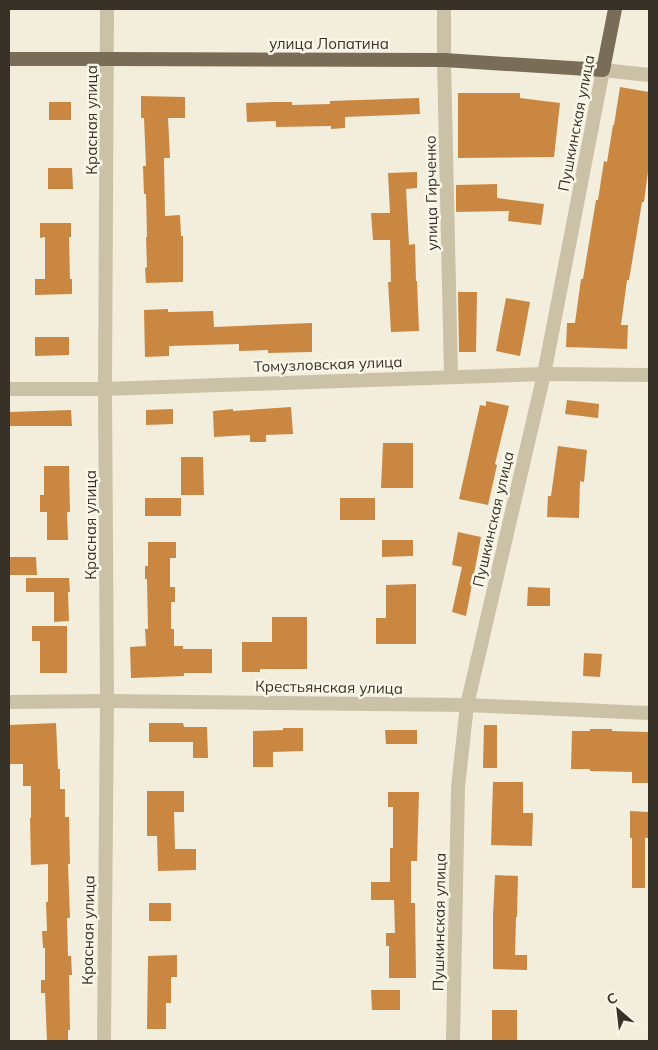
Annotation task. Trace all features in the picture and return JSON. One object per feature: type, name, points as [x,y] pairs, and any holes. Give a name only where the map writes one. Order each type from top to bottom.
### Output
[{"type":"main road","name":"Пушкинская улица","points":[[603,70],[615,9]]},
{"type":"main road","name":"улица Лопатина","points":[[9,60],[444,60],[603,70]]},
{"type":"street","name":"Красная улица","points":[[104,1041],[107,701],[105,389],[107,9]]},
{"type":"street","name":"улица Гирченко","points":[[444,9],[451,376]]},
{"type":"street","name":"улица Лопатина","points":[[603,70],[649,75]]},
{"type":"street","name":"Пушкинская улица","points":[[453,1041],[458,788],[467,704],[544,374],[603,70]]},
{"type":"street","name":"Томузловская улица","points":[[9,388],[105,389],[544,374],[649,376]]},
{"type":"street","name":"Крестьянская улица","points":[[9,702],[467,704],[649,712]]},
{"type":"building","points":[[620,87],[649,92],[649,164],[644,202],[642,202],[629,280],[627,280],[621,325],[628,325],[627,349],[566,347],[567,323],[575,323],[596,200],[598,200],[604,161],[607,162]]},
{"type":"building","points":[[458,93],[520,93],[520,98],[560,103],[554,157],[458,158]]},
{"type":"building","points":[[141,96],[185,97],[185,118],[168,118],[170,158],[164,158],[165,216],[180,215],[181,236],[183,236],[183,282],[146,283],[146,194],[144,194],[143,166],[146,166],[144,118],[141,118]]},
{"type":"building","points":[[419,98],[420,114],[345,117],[345,128],[331,129],[331,126],[276,127],[276,121],[247,122],[246,103],[292,102],[292,105],[330,104],[330,101]]},
{"type":"building","points":[[49,102],[71,102],[71,120],[49,120]]},
{"type":"building","points":[[48,168],[72,168],[73,189],[48,189]]},
{"type":"building","points":[[417,172],[417,188],[406,189],[409,245],[415,244],[419,331],[391,332],[388,282],[391,282],[390,240],[373,240],[371,213],[390,213],[388,173]]},
{"type":"building","points":[[497,184],[497,198],[544,204],[541,225],[508,221],[509,211],[456,212],[456,185]]},
{"type":"building","points":[[40,223],[71,223],[71,237],[69,237],[72,294],[35,295],[35,279],[45,279],[45,237],[40,238]]},
{"type":"building","points":[[458,292],[477,292],[476,352],[459,352]]},
{"type":"building","points":[[506,298],[530,302],[520,356],[496,351]]},
{"type":"building","points":[[168,309],[168,312],[213,311],[214,327],[312,323],[312,352],[268,353],[268,350],[239,351],[239,344],[169,346],[169,356],[145,357],[144,310]]},
{"type":"building","points":[[35,337],[69,337],[69,355],[35,356]]},
{"type":"building","points":[[567,400],[599,404],[598,418],[565,414]]},
{"type":"building","points":[[486,401],[509,406],[495,464],[497,465],[488,505],[459,499],[480,405],[486,406]]},
{"type":"building","points":[[291,407],[293,434],[266,435],[266,442],[250,442],[250,435],[214,437],[213,411]]},
{"type":"building","points":[[173,409],[173,424],[146,425],[146,410]]},
{"type":"building","points":[[71,410],[72,426],[9,426],[9,412]]},
{"type":"building","points":[[383,443],[413,443],[413,488],[381,488]]},
{"type":"building","points":[[558,446],[587,450],[584,482],[580,481],[579,518],[547,517],[548,496],[551,496]]},
{"type":"building","points":[[181,457],[203,457],[204,495],[181,495]]},
{"type":"building","points":[[44,466],[69,466],[70,512],[67,512],[68,540],[47,540],[47,512],[40,512],[40,495],[44,495]]},
{"type":"building","points":[[145,498],[181,498],[181,516],[145,516]]},
{"type":"building","points":[[340,498],[375,498],[375,520],[340,520]]},
{"type":"building","points":[[458,532],[481,537],[466,616],[452,612],[462,567],[452,565]]},
{"type":"building","points":[[382,540],[413,540],[413,556],[382,557]]},
{"type":"building","points":[[148,542],[176,542],[176,558],[170,558],[170,587],[175,587],[175,602],[171,602],[171,629],[174,629],[174,646],[183,646],[183,649],[212,649],[212,673],[184,673],[184,676],[131,678],[130,647],[146,646],[145,629],[148,629],[145,566],[148,566]]},
{"type":"building","points":[[9,557],[36,557],[37,575],[9,575]]},
{"type":"building","points":[[26,578],[69,578],[69,621],[54,622],[54,592],[26,592]]},
{"type":"building","points":[[416,584],[416,644],[376,644],[376,618],[386,618],[386,585]]},
{"type":"building","points":[[528,587],[550,588],[550,606],[527,606]]},
{"type":"building","points":[[272,617],[307,617],[307,669],[260,669],[260,672],[242,672],[242,642],[272,642]]},
{"type":"building","points":[[32,626],[67,626],[67,673],[40,673],[40,641],[32,641]]},
{"type":"building","points":[[584,653],[602,654],[600,677],[583,676]]},
{"type":"building","points":[[56,723],[60,789],[65,789],[65,817],[69,817],[70,918],[67,918],[68,956],[71,956],[72,975],[69,975],[70,1030],[68,1030],[68,1041],[47,1041],[45,993],[41,993],[41,980],[45,980],[45,948],[43,948],[42,931],[47,931],[48,864],[31,865],[31,786],[23,786],[23,764],[9,764],[9,725]]},
{"type":"building","points":[[149,723],[183,723],[184,727],[207,727],[208,758],[193,758],[193,742],[149,742]]},
{"type":"building","points":[[484,725],[497,725],[497,768],[483,768]]},
{"type":"building","points":[[283,728],[303,728],[303,751],[273,752],[273,767],[253,767],[253,731],[283,730]]},
{"type":"building","points":[[590,729],[648,732],[648,783],[632,783],[632,772],[571,769],[572,731],[590,731]]},
{"type":"building","points":[[385,730],[417,730],[417,744],[386,744]]},
{"type":"building","points":[[493,782],[523,782],[523,813],[533,813],[532,846],[491,845]]},
{"type":"building","points":[[147,791],[184,791],[184,812],[174,812],[175,849],[196,849],[196,870],[158,871],[157,836],[147,836]]},
{"type":"building","points":[[388,792],[419,792],[417,861],[411,861],[411,903],[415,903],[416,978],[389,978],[389,946],[386,946],[386,933],[395,933],[394,900],[371,900],[371,882],[390,882],[390,848],[393,848],[393,807],[388,807]]},
{"type":"building","points":[[630,811],[648,812],[648,838],[645,838],[645,888],[632,888]]},
{"type":"building","points":[[495,875],[518,876],[515,955],[527,955],[527,970],[493,969]]},
{"type":"building","points":[[149,903],[171,903],[171,921],[149,921]]},
{"type":"building","points":[[177,955],[177,977],[171,977],[171,1003],[166,1003],[166,1029],[147,1029],[148,956]]},
{"type":"building","points":[[371,990],[400,990],[400,1010],[372,1010]]},
{"type":"building","points":[[492,1010],[517,1010],[517,1041],[492,1041]]}]
